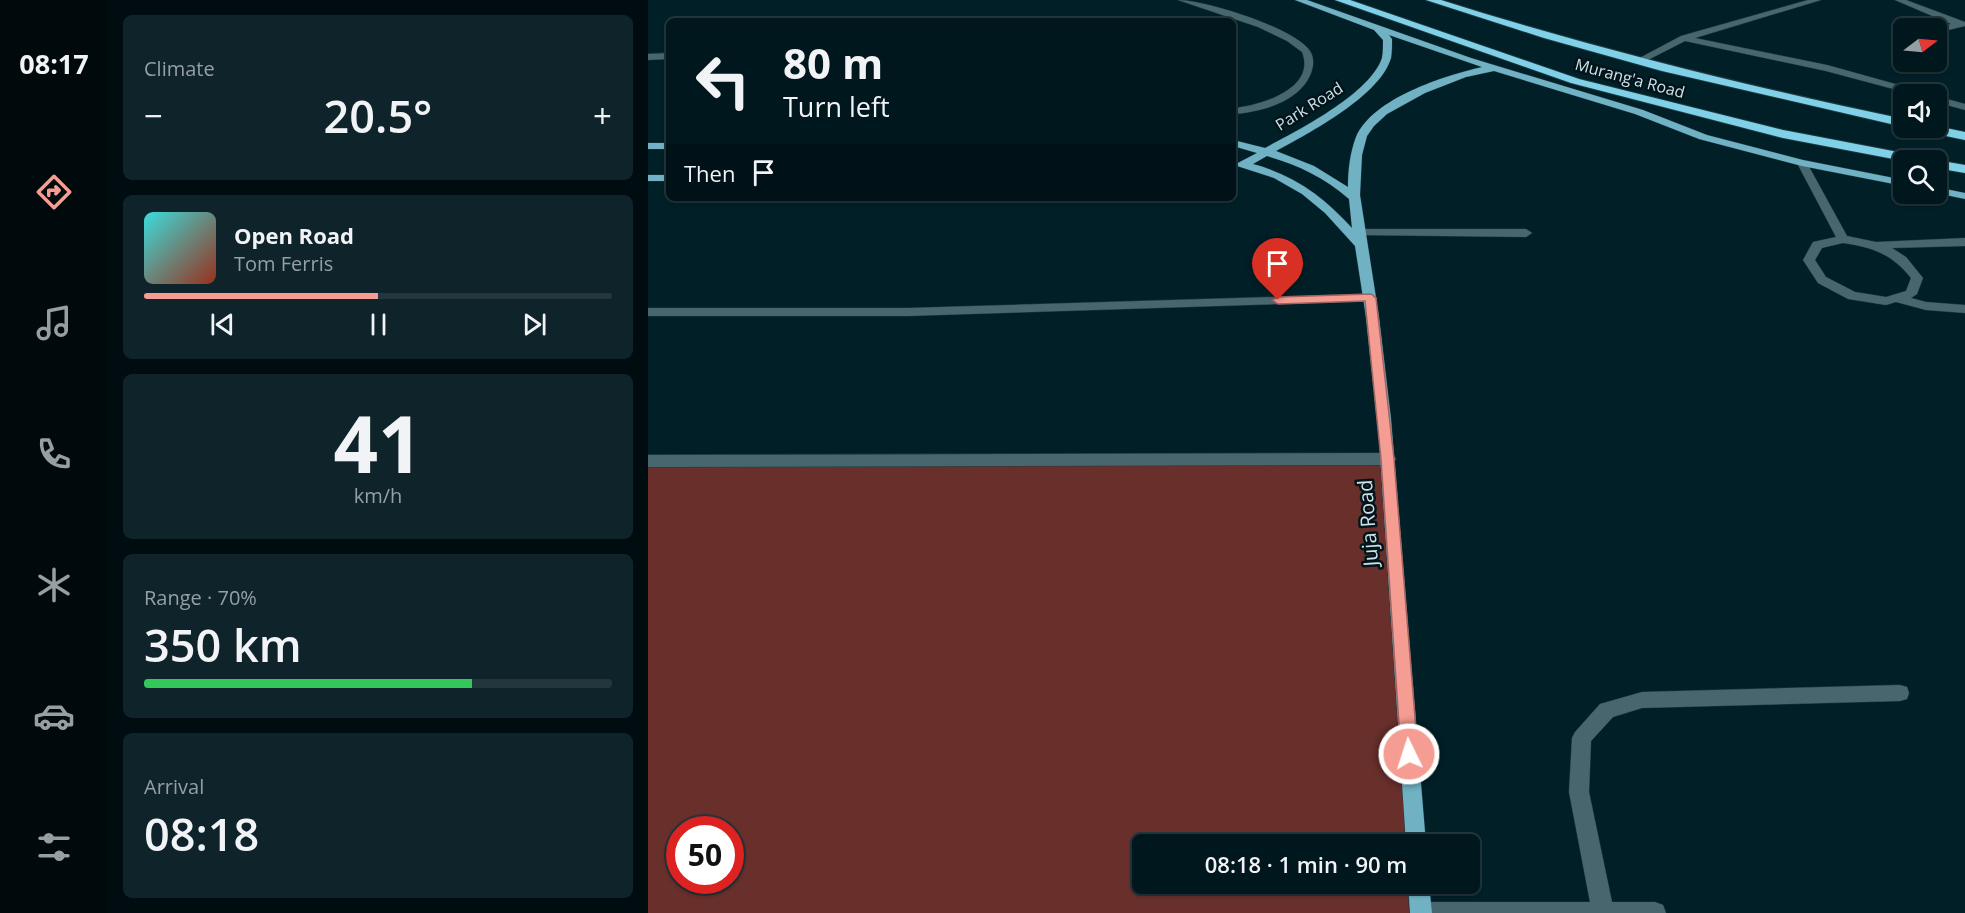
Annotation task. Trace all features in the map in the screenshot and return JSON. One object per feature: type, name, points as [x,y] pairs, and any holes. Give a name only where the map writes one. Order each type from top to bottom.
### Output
[{"type":"highway","name":"Murang'a Road","points":[[1340,0],[1572,86],[1783,134],[1893,155]]},
{"type":"highway","name":"Murang'a Road","points":[[1431,0],[1522,30],[1637,62],[1893,120]]},
{"type":"highway","points":[[1947,132],[1965,136]]},
{"type":"highway","points":[[1947,166],[1965,169]]},
{"type":"main road","name":"Murang'a Road","points":[[1299,0],[1496,68],[1572,86]]},
{"type":"main road","name":"Park Road","points":[[1236,144],[1265,152],[1333,114],[1362,92],[1388,57],[1390,48],[1388,39],[1377,28]]},
{"type":"main road","name":"Juja Road","points":[[1415,834],[1388,459],[1371,298],[1354,190],[1360,141],[1363,133],[1382,112],[1405,98],[1457,76],[1496,68]]},
{"type":"main road","points":[[1572,86],[1703,137],[1802,163],[1893,181]]},
{"type":"main road","points":[[648,146],[666,146]]},
{"type":"main road","points":[[1238,165],[1265,152],[1317,171],[1334,181],[1355,199]]},
{"type":"main road","points":[[1238,165],[1281,176],[1307,191],[1361,240]]},
{"type":"main road","points":[[648,178],[666,178]]},
{"type":"main road","points":[[1947,192],[1965,196]]},
{"type":"main road","points":[[1420,894],[1421,913]]},
{"type":"street","points":[[1182,0],[1235,18]]},
{"type":"street","points":[[1637,62],[1684,38],[1817,0]]},
{"type":"street","points":[[1899,0],[1962,24]]},
{"type":"street","points":[[1236,18],[1271,30],[1303,48],[1310,61],[1305,79],[1291,93],[1258,106],[1236,110]]},
{"type":"street","points":[[1947,27],[1962,24]]},
{"type":"street","points":[[1684,38],[1827,68],[1893,86]]},
{"type":"street","points":[[648,57],[666,56]]},
{"type":"street","points":[[1947,102],[1965,107]]},
{"type":"street","points":[[1802,163],[1843,239]]},
{"type":"street","points":[[1361,240],[1526,233]]},
{"type":"street","points":[[1876,245],[1904,259],[1917,278],[1911,294],[1886,301],[1852,296],[1822,280],[1809,260],[1817,245],[1843,239],[1876,245],[1965,242]]},
{"type":"street","points":[[648,312],[908,312],[1371,298]]},
{"type":"street","points":[[1896,298],[1926,306],[1965,309]]},
{"type":"street","points":[[648,461],[1388,459]]},
{"type":"street","points":[[1603,912],[1579,792],[1582,738],[1607,710],[1642,700],[1900,693]]},
{"type":"street","points":[[1421,913],[1655,913]]},
{"type":"shaded area","points":[[1388,459],[1415,834],[1132,834],[1132,894],[1420,894],[1421,913],[648,913],[648,461]]},
{"type":"route","points":[[1278,300],[1371,298],[1388,459],[1409,754]]}]
